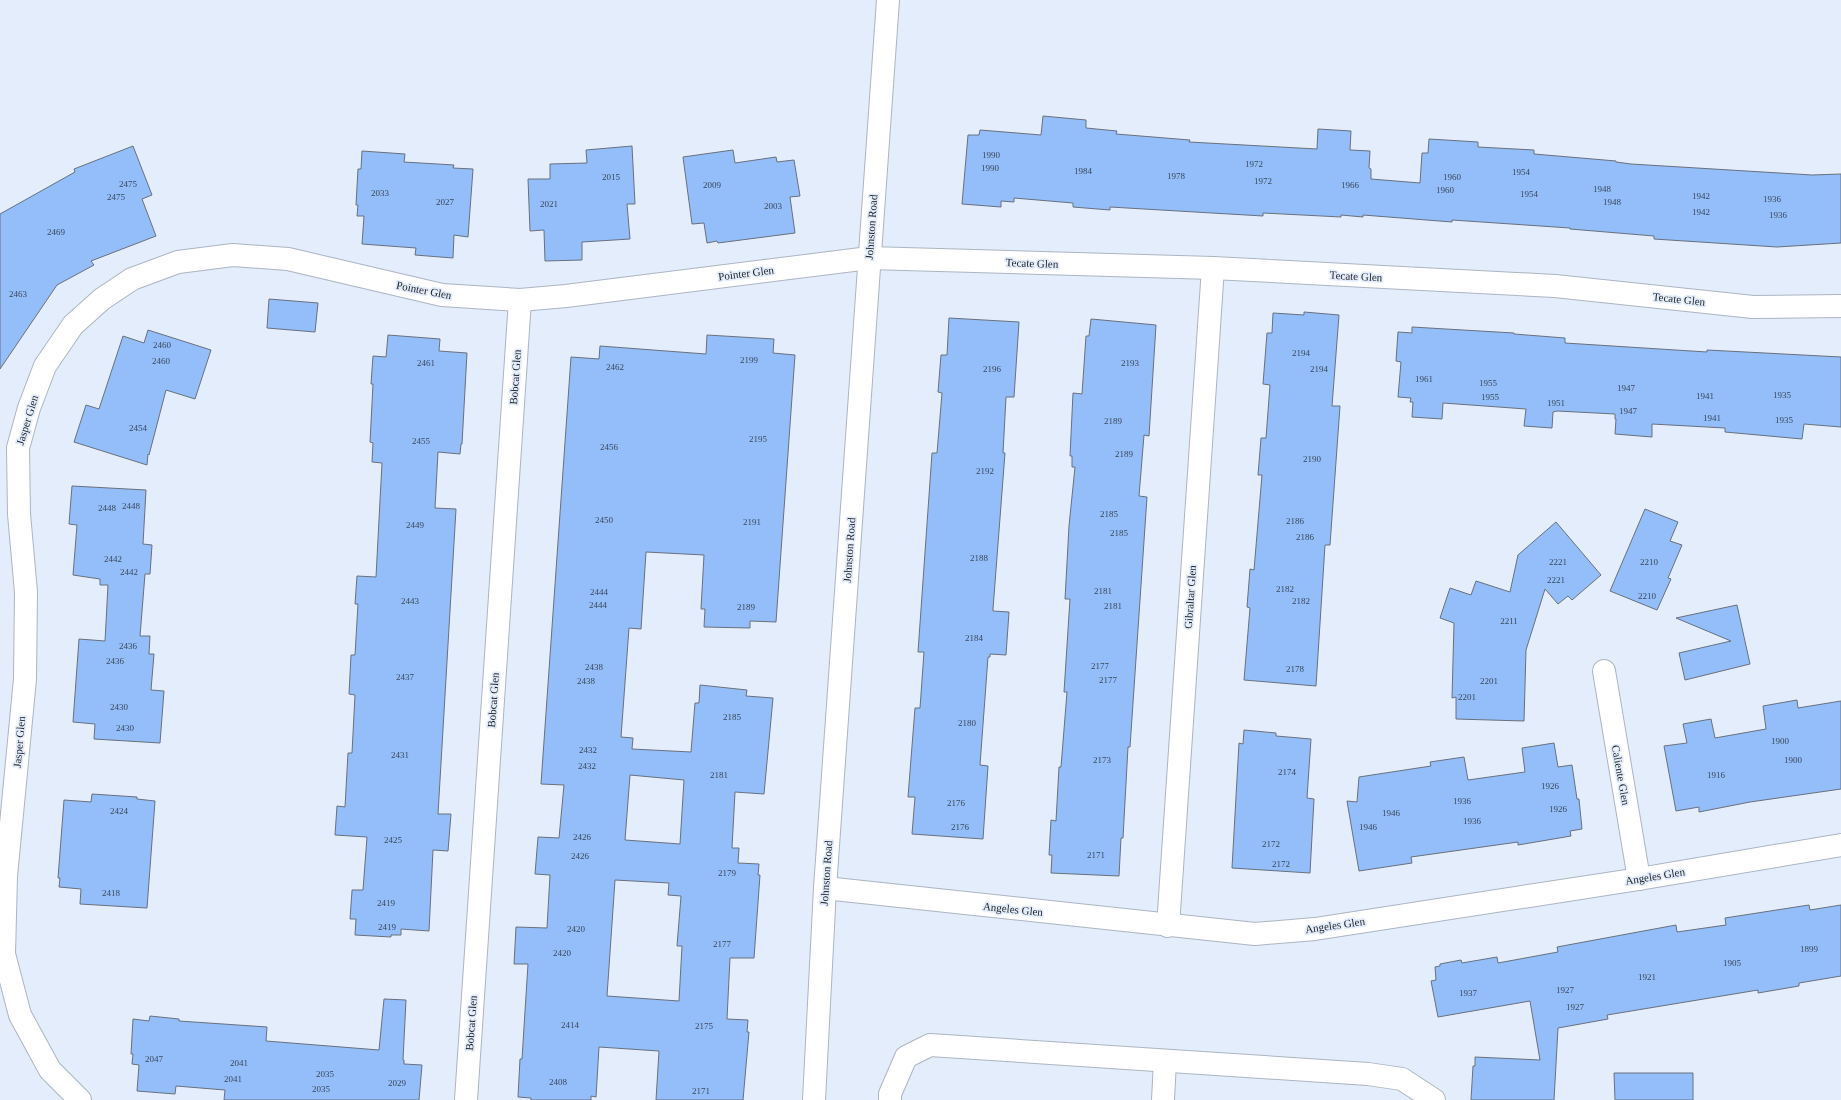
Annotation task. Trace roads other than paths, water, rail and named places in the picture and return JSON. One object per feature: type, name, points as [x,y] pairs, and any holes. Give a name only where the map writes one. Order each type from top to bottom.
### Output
[{"type":"street","name":"Johnston Road","points":[[814,1100],[825,888],[888,0]]},
{"type":"street","name":"Pointer Glen","points":[[45,366],[73,325],[102,299],[132,279],[178,262],[233,255],[288,259],[442,295],[520,300],[566,296],[869,258]]},
{"type":"street","name":"Tecate Glen","points":[[869,258],[1213,268],[1555,286],[1753,307],[1841,306]]},
{"type":"street","name":"Gibraltar Glen","points":[[1168,926],[1213,268]]},
{"type":"street","name":"Bobcat Glen","points":[[466,1100],[520,300]]},
{"type":"street","name":"Jasper Glen","points":[[45,366],[29,408],[18,448],[18,514],[26,592],[25,679],[6,876],[4,954],[20,1015],[50,1070],[80,1100]]},
{"type":"street","name":"Caliente Glen","points":[[1604,671],[1639,879]]},
{"type":"street","name":"Angeles Glen","points":[[825,888],[1168,926],[1255,934],[1315,928],[1639,879],[1841,845]]},
{"type":"street","points":[[890,1097],[906,1057],[930,1046],[1368,1074],[1402,1079],[1434,1100]]},
{"type":"street","points":[[1163,1100],[1166,1060]]}]
